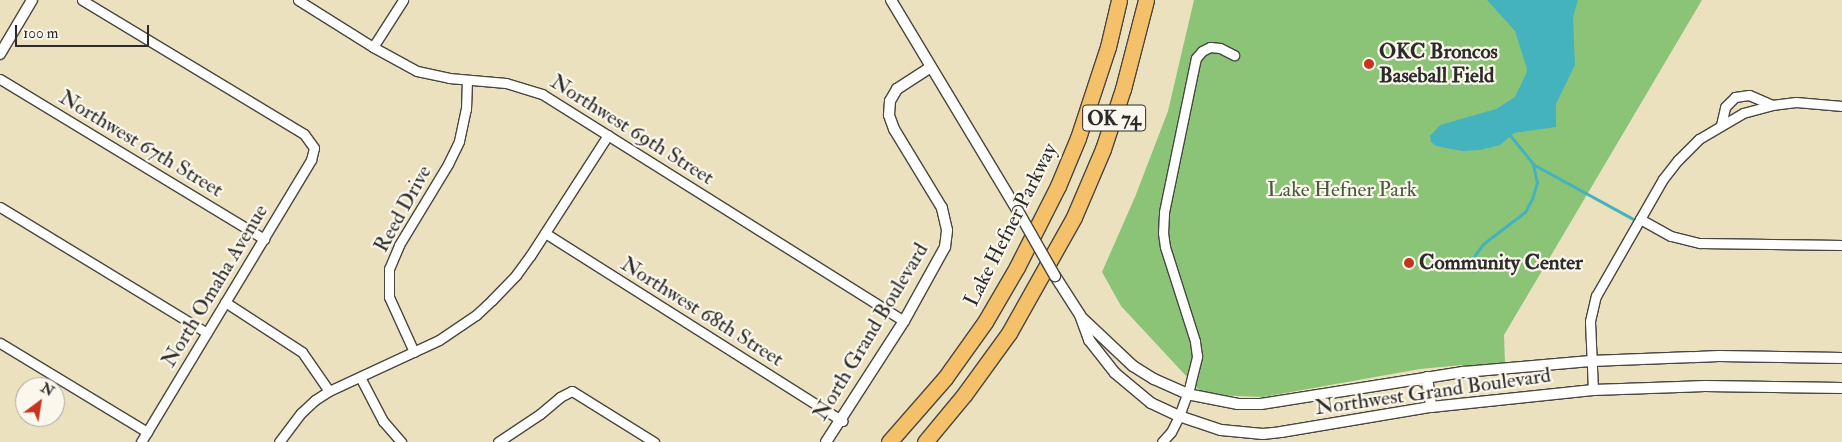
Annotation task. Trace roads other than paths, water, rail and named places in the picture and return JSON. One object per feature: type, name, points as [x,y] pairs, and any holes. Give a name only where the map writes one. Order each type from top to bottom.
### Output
[{"type":"highway","name":"Lake Hefner Parkway","points":[[889,442],[945,378],[984,322],[1017,267],[1058,186],[1078,138],[1105,56],[1119,0]]},
{"type":"highway","name":"OK 74","points":[[925,442],[964,395],[1009,333],[1074,217],[1103,149],[1123,89],[1146,0]]},
{"type":"street","points":[[0,54],[32,0]]},
{"type":"street","name":"North Omaha Avenue","points":[[82,0],[304,134],[314,148],[311,160],[141,442]]},
{"type":"street","name":"Northwest 69th Street","points":[[298,0],[398,63],[430,76],[467,81],[506,83],[536,91],[563,105],[904,321]]},
{"type":"street","points":[[372,47],[403,0]]},
{"type":"street","name":"Northwest Grand Boulevard","points":[[891,0],[1077,311],[1089,340],[1115,373],[1151,403],[1179,416],[1221,430],[1263,434],[1431,407],[1592,390],[1732,386],[1842,388]]},
{"type":"street","points":[[1162,442],[1179,416],[1197,356],[1165,247],[1163,223],[1196,58],[1202,51],[1210,48],[1220,48],[1234,56]]},
{"type":"street","name":"North Grand Boulevard","points":[[826,442],[842,421],[942,256],[948,230],[942,208],[894,129],[889,108],[892,96],[897,89],[931,66]]},
{"type":"street","name":"Northwest 67th Street","points":[[0,79],[264,238]]},
{"type":"street","name":"Reed Drive","points":[[414,352],[391,303],[388,287],[389,270],[399,245],[448,164],[459,141],[466,109],[467,81]]},
{"type":"street","points":[[1720,124],[1725,107],[1735,97],[1749,95],[1772,105]]},
{"type":"street","points":[[1592,390],[1590,321],[1594,303],[1603,282],[1640,219],[1678,160],[1699,139],[1720,124],[1743,113],[1772,105],[1796,102],[1842,106]]},
{"type":"street","points":[[279,442],[301,413],[329,391],[414,352],[458,328],[492,300],[516,275],[608,135]]},
{"type":"street","points":[[0,207],[207,333]]},
{"type":"street","points":[[1640,219],[1670,236],[1700,243],[1842,245]]},
{"type":"street","name":"Northwest 68th Street","points":[[545,233],[842,421]]},
{"type":"street","points":[[225,302],[302,352],[329,391]]},
{"type":"street","name":"Northwest Grand Boulevard","points":[[1077,311],[1133,366],[1154,380],[1187,394],[1220,402],[1261,404],[1427,377],[1591,361],[1719,356],[1842,358]]},
{"type":"street","points":[[0,344],[147,432]]},
{"type":"street","points":[[360,377],[378,414],[401,442]]},
{"type":"street","points":[[1427,377],[1431,407]]},
{"type":"street","points":[[498,442],[540,414],[560,397],[572,391],[654,442]]},
{"type":"water","points":[[1487,0],[1578,0],[1573,17],[1575,65],[1556,104],[1556,127],[1514,133],[1500,145],[1480,150],[1462,151],[1436,146],[1431,142],[1430,136],[1440,125],[1496,109],[1515,97],[1526,74],[1527,69],[1515,31]]},
{"type":"waterway","points":[[1473,271],[1473,258],[1483,244],[1525,212],[1537,183],[1533,164],[1510,136]]},
{"type":"waterway","points":[[1533,164],[1637,221]]},
{"type":"place","name":"OKC Broncos Baseball Field","points":[[1369,64]]},
{"type":"place","name":"Community Center","points":[[1409,263]]},
{"type":"park label","name":"Lake Hefner Park","points":[[1342,190]]}]
